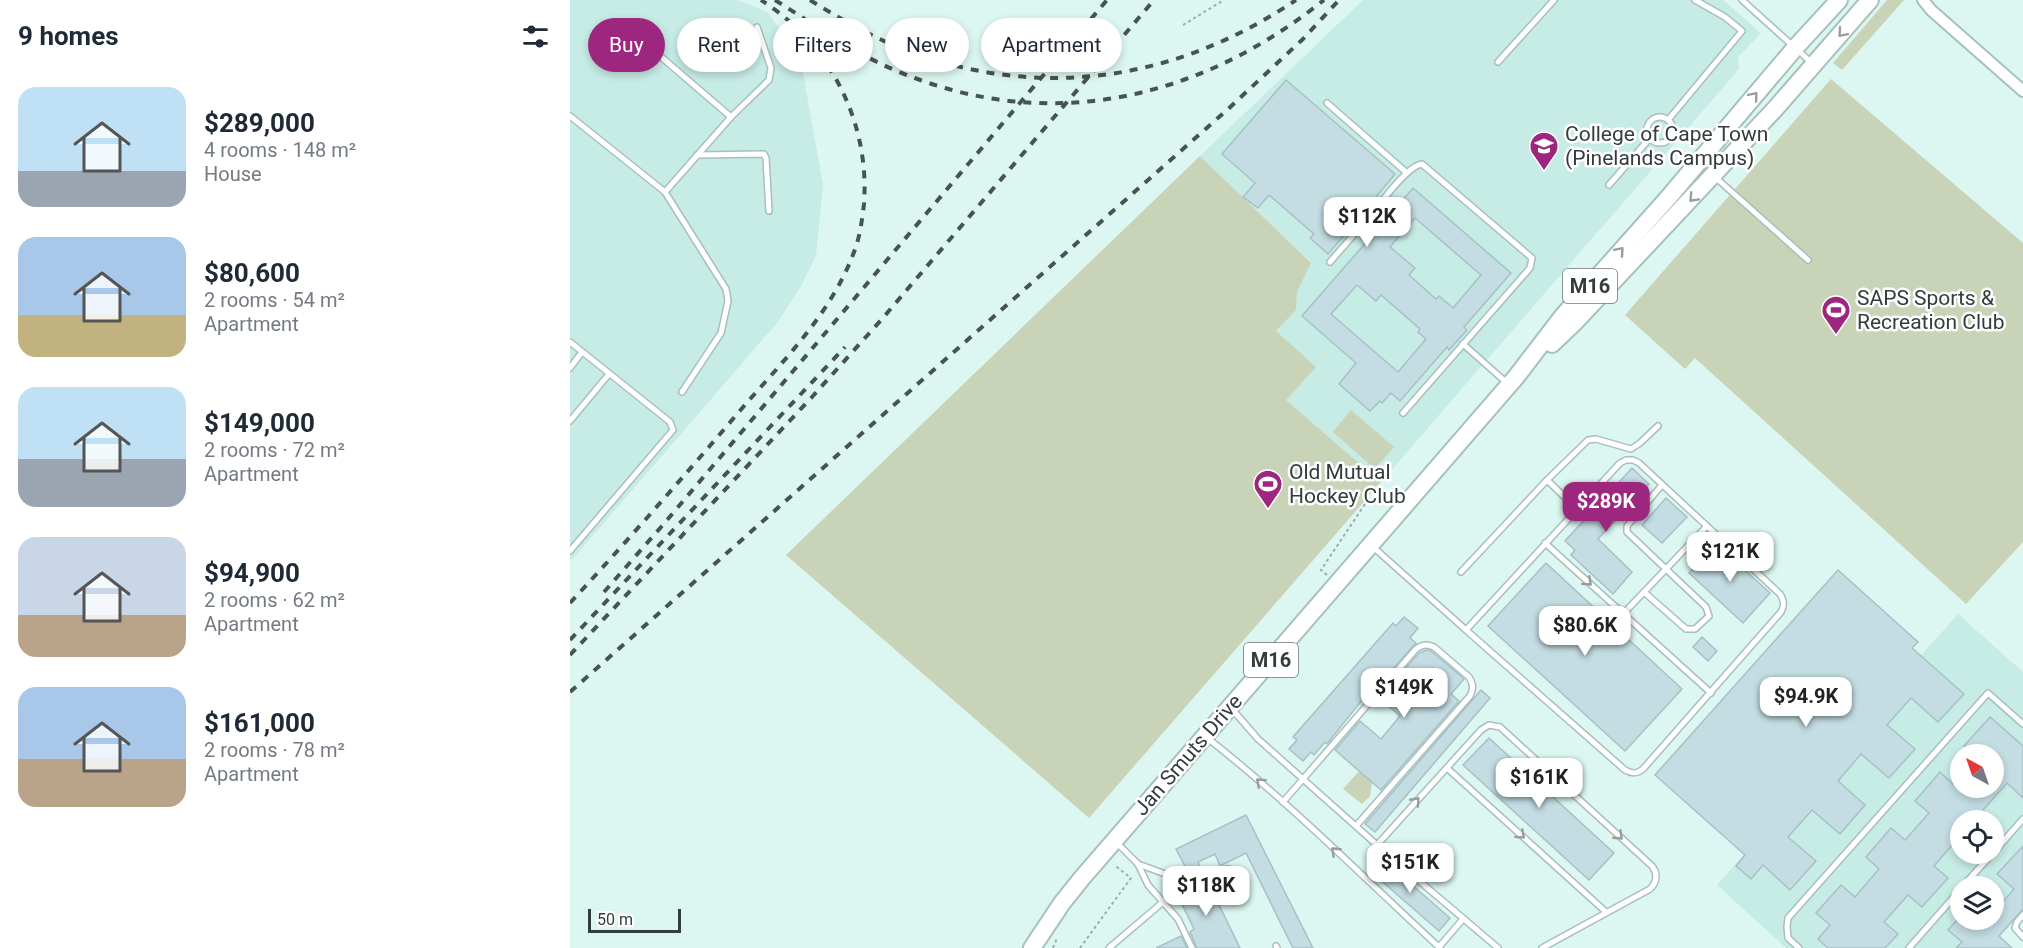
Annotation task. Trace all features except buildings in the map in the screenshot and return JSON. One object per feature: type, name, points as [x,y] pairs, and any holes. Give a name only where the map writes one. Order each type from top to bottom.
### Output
[{"type":"main road","name":"Jan Smuts Drive","points":[[1032,948],[1062,903],[1114,840],[1513,381],[1562,317],[1839,0]]},
{"type":"main road","name":"Jan Smuts Drive","points":[[1513,381],[1575,322],[1714,176],[1870,0]]},
{"type":"street","points":[[1923,0],[1931,10],[2023,91]]},
{"type":"lane","points":[[1498,62],[1554,0]]},
{"type":"lane","points":[[1668,120],[1742,32],[1725,17],[1695,0]]},
{"type":"lane","points":[[1742,0],[1814,65]]},
{"type":"lane","points":[[665,192],[731,117],[769,80],[771,68],[761,39]]},
{"type":"lane","points":[[665,60],[731,117]]},
{"type":"lane","points":[[1327,103],[1407,173]]},
{"type":"lane","points":[[570,117],[665,192],[726,289],[728,301],[722,333],[682,392]]},
{"type":"lane","points":[[1661,117],[1668,120],[1673,133],[1669,139],[1663,143],[1650,138],[1647,131],[1648,124],[1661,117]]},
{"type":"lane","points":[[1609,185],[1650,138]]},
{"type":"lane","points":[[697,155],[764,154],[769,211]]},
{"type":"lane","points":[[1371,215],[1417,164],[1426,166],[1532,258],[1530,268],[1402,413]]},
{"type":"lane","points":[[1714,176],[1808,260]]},
{"type":"lane","points":[[1330,262],[1364,223]]},
{"type":"lane","points":[[570,342],[670,422],[673,430],[570,551]]},
{"type":"lane","points":[[1463,344],[1513,381]]},
{"type":"lane","points":[[570,368],[582,352]]},
{"type":"lane","points":[[570,421],[609,374]]},
{"type":"lane","points":[[1461,572],[1547,480],[1588,440],[1596,439],[1631,449],[1658,426]]},
{"type":"lane","points":[[1371,544],[1466,630],[1631,774],[1643,769],[1781,612],[1784,599],[1639,463],[1626,460],[1620,463],[1577,508],[1466,630]]},
{"type":"lane","points":[[1547,480],[1577,508]]},
{"type":"lane","points":[[1644,592],[1686,629],[1695,629],[1707,619],[1709,612],[1706,607],[1626,529],[1662,485]]},
{"type":"lane","points":[[1623,614],[1707,526]]},
{"type":"lane","points":[[1545,543],[1710,693]]},
{"type":"lane","points":[[1282,802],[1421,645],[1434,647],[1469,677],[1473,683],[1473,690],[1356,826]]},
{"type":"lane","points":[[1799,948],[1788,938],[1786,927],[1788,918],[1988,693],[2023,724]]},
{"type":"lane","points":[[1230,707],[1257,740],[1498,948]]},
{"type":"lane","points":[[1377,845],[1485,727],[1493,725],[1500,727],[1654,869],[1656,881],[1650,889],[1542,948]]},
{"type":"lane","points":[[1205,736],[1282,802],[1439,948],[1463,919]]},
{"type":"lane","points":[[1447,768],[1606,912]]},
{"type":"lane","points":[[2004,841],[2023,819]]},
{"type":"lane","points":[[1114,840],[1138,864],[1149,885],[1178,919],[1192,948]]},
{"type":"lane","points":[[1138,864],[1179,879],[1228,869]]},
{"type":"lane","points":[[1973,876],[1983,864]]},
{"type":"lane","points":[[1109,948],[1163,902]]},
{"type":"lane","points":[[1909,948],[1950,902]]},
{"type":"lane","points":[[2023,915],[2015,928],[2023,937]]},
{"type":"path","points":[[1183,25],[1224,0]]},
{"type":"path","points":[[1330,577],[1321,570],[1365,504]]},
{"type":"path","points":[[1080,948],[1131,878],[1110,862]]},
{"type":"shaded area","points":[[570,0],[738,0],[767,12],[773,20],[773,72],[803,72],[823,185],[816,256],[800,288],[777,323],[570,562]]},
{"type":"shaded area","points":[[1363,0],[1723,0],[1761,33],[1738,57],[1739,69],[1381,482],[1286,400],[1276,331],[1296,310],[1297,292],[1311,263],[1200,156]]},
{"type":"shaded area","points":[[1958,614],[2023,672],[2023,909],[1999,936],[2012,948],[1786,948],[1717,885]]},
{"type":"green space","points":[[1887,0],[1904,0],[1842,70],[1833,63]]},
{"type":"green space","name":"SAPS Sports & Recreation Club","points":[[1831,79],[2023,243],[2023,542],[1966,604],[1695,358],[1685,369],[1625,315]]},
{"type":"green space","points":[[1200,156],[1311,263],[1297,292],[1296,310],[1276,331],[1316,367],[1286,400],[1381,482],[1089,818],[786,555]]},
{"type":"green space","points":[[1351,410],[1394,447],[1375,469],[1333,432]]},
{"type":"green space","points":[[1359,771],[1372,782],[1370,796],[1362,804],[1343,789]]},
{"type":"railway","points":[[570,603],[806,334],[845,274],[856,246],[864,204],[864,173],[860,144],[852,115],[841,88],[807,39],[761,0]]},
{"type":"railway","points":[[775,0],[850,47],[897,71],[954,90],[1010,101],[1066,103],[1120,97],[1174,83],[1226,62],[1276,34],[1324,0]]},
{"type":"railway","points":[[810,0],[859,29],[911,52],[961,67],[1011,76],[1061,78],[1110,74],[1158,64],[1205,48],[1251,27],[1296,0]]},
{"type":"railway","points":[[604,592],[1107,0]]},
{"type":"railway","points":[[570,655],[882,319],[1154,0]]},
{"type":"railway","points":[[570,692],[1227,110],[1303,39],[1339,0]]},
{"type":"railway","points":[[570,640],[845,347]]},
{"type":"place","name":"College of Cape Town (Pinelands Campus)","points":[[1544,172]]},
{"type":"place","name":"SAPS Sports & Recreation Club","points":[[1836,336]]},
{"type":"place","name":"Old Mutual Hockey Club","points":[[1268,510]]}]
